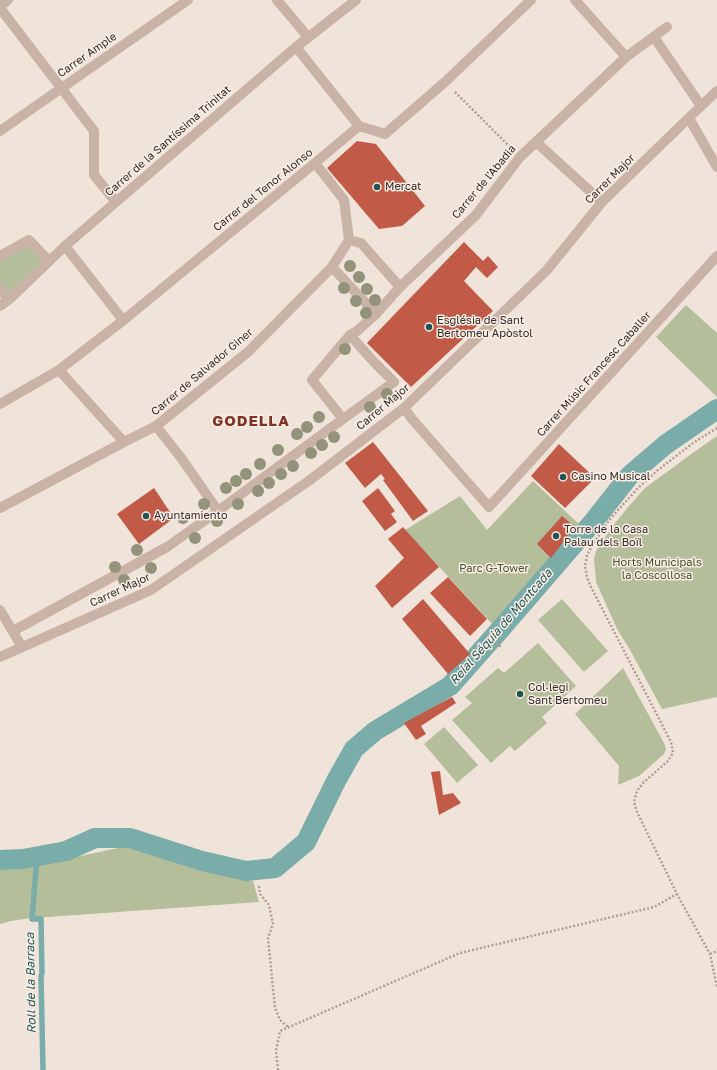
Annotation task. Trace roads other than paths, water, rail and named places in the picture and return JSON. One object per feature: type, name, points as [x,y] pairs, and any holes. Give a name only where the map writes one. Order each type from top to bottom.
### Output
[{"type":"street","points":[[8,0],[0,7],[94,131],[94,175],[116,202]]},
{"type":"street","name":"Carrer Ample","points":[[0,131],[188,0]]},
{"type":"street","points":[[277,0],[308,37]]},
{"type":"street","name":"Carrer de la Santíssima Trinitat","points":[[4,303],[65,246],[296,47],[356,0]]},
{"type":"street","points":[[296,47],[359,126],[385,134],[445,82],[531,0]]},
{"type":"street","points":[[575,0],[626,57]]},
{"type":"street","name":"Carrer de l'Abadia","points":[[342,419],[312,380],[350,335],[357,331],[376,314],[400,287],[476,214],[520,157],[626,57],[667,27]]},
{"type":"street","points":[[654,37],[701,106]]},
{"type":"street","name":"Carrer Major","points":[[0,657],[151,590],[310,480],[404,408],[547,270],[602,202],[717,91]]},
{"type":"street","points":[[689,118],[717,166]]},
{"type":"street","name":"Carrer del Tenor Alonso","points":[[0,404],[59,370],[123,320],[359,126]]},
{"type":"street","points":[[536,142],[602,202]]},
{"type":"street","points":[[315,163],[344,200],[349,240],[361,243],[400,287]]},
{"type":"street","points":[[0,256],[29,240],[49,261]]},
{"type":"street","name":"Carrer de Salvador Giner","points":[[0,508],[156,426],[248,352],[332,267],[349,240]]},
{"type":"street","points":[[65,246],[123,320]]},
{"type":"street","name":"Carrer Músic Francesc Caballer","points":[[404,408],[488,507],[717,256]]},
{"type":"street","points":[[332,267],[376,314]]},
{"type":"street","points":[[0,288],[4,303]]},
{"type":"street","points":[[13,631],[167,547],[394,382],[350,335]]},
{"type":"street","points":[[59,370],[124,442]]},
{"type":"street","points":[[156,426],[182,459],[218,511]]},
{"type":"street","points":[[0,610],[22,647]]},
{"type":"waterway","name":"Reial Séquia de Montcada","points":[[0,860],[23,859],[66,851],[95,838],[130,838],[202,861],[246,871],[275,868],[306,842],[336,781],[354,749],[375,731],[450,686],[593,522],[630,475],[665,445],[717,409]]},
{"type":"waterway","name":"Roll de la Barraca","points":[[37,857],[32,919],[41,919],[43,1070]]},
{"type":"place","name":"Mercat","points":[[377,187]]},
{"type":"place","name":"Església de Sant Bertomeu Apòstol","points":[[429,327]]},
{"type":"place","name":"Casino Musical","points":[[563,477]]},
{"type":"place","name":"Ayuntamiento","points":[[146,516]]},
{"type":"place","name":"Torre de la Casa Palau dels Boïl","points":[[556,536]]},
{"type":"place","name":"Col·legi Sant Bertomeu","points":[[520,694]]},
{"type":"district","name":"GODELLA","points":[[251,421]]},
{"type":"park label","name":"Parc G-Tower","points":[[494,569]]},
{"type":"park label","name":"Horts Municipals la Coscollosa","points":[[657,569]]}]
